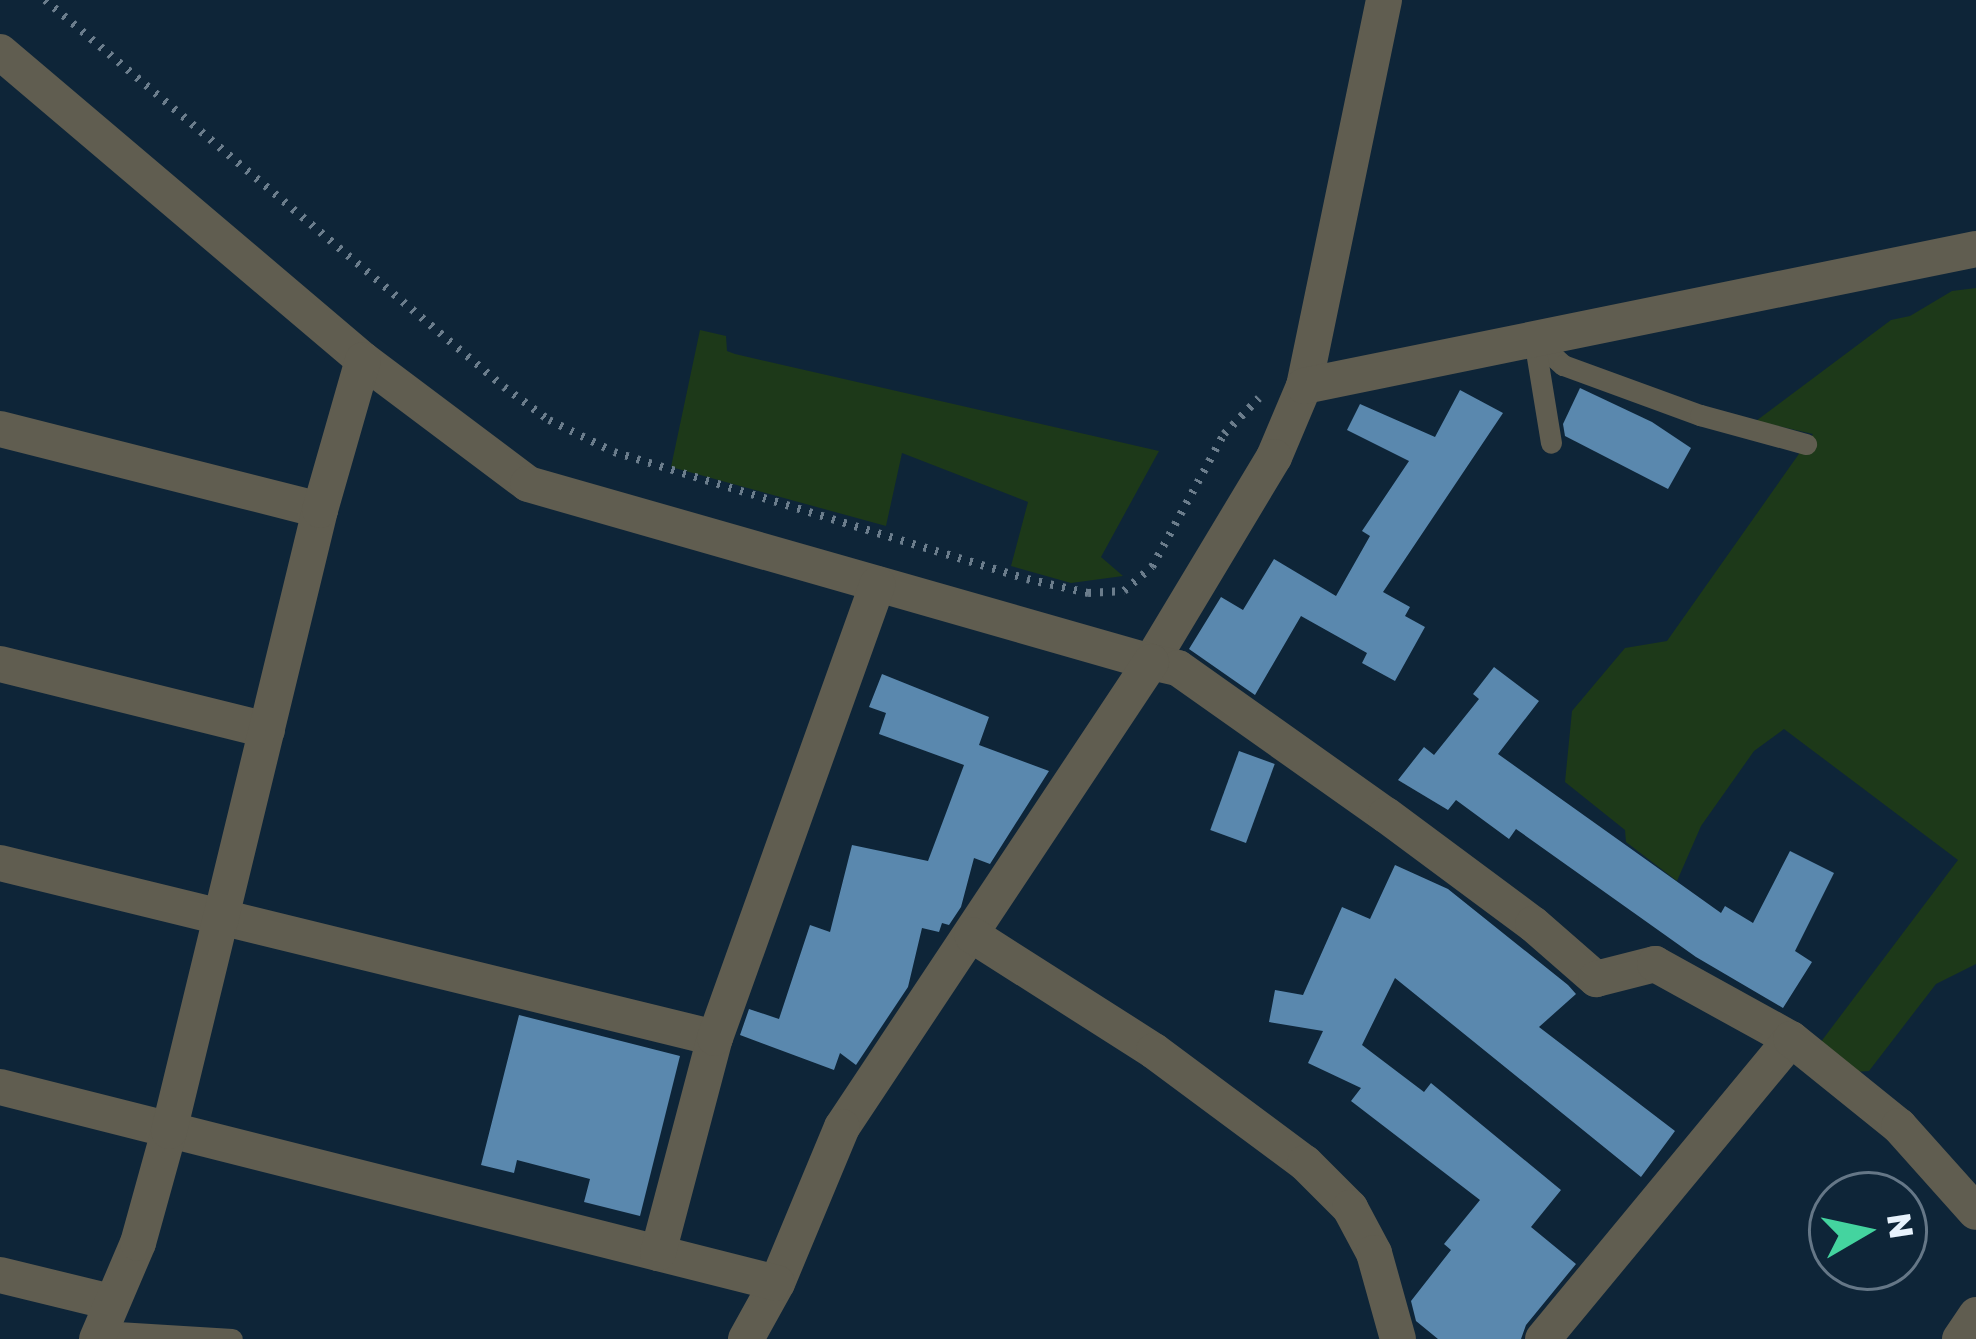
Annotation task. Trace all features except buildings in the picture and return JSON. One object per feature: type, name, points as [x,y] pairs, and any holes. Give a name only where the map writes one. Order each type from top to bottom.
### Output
[{"type":"street","points":[[746,1339],[777,1283],[842,1127],[1150,662],[1274,457],[1304,386],[1384,0]]},
{"type":"street","points":[[0,52],[363,359],[528,484],[1178,668],[1533,924],[1596,979],[1655,964],[1791,1039],[1899,1126],[1976,1212]]},
{"type":"street","points":[[1304,386],[1976,249]]},
{"type":"street","points":[[0,1275],[103,1324],[138,1244],[320,510],[363,359]]},
{"type":"street","points":[[0,429],[320,510]]},
{"type":"street","points":[[658,1253],[715,1038],[878,584]]},
{"type":"street","points":[[0,664],[267,730]]},
{"type":"street","points":[[0,863],[715,1038]]},
{"type":"street","points":[[972,935],[1154,1052],[1305,1163],[1350,1208],[1374,1253],[1398,1339]]},
{"type":"street","points":[[1543,1339],[1791,1039]]},
{"type":"street","points":[[0,1088],[777,1283]]},
{"type":"street","points":[[1960,1339],[1976,1315]]},
{"type":"lane","points":[[1534,339],[1551,443]]},
{"type":"lane","points":[[1534,339],[1563,364],[1700,416],[1806,444]]},
{"type":"lane","points":[[103,1324],[232,1339]]},
{"type":"path","points":[[45,0],[504,387],[549,420],[683,475],[1027,579],[1088,593],[1124,591],[1152,567],[1238,416],[1261,397],[1304,386]]},
{"type":"green space","points":[[1976,288],[1976,964],[1936,984],[1869,1071],[1855,1072],[1817,1047],[1958,860],[1784,729],[1754,751],[1701,826],[1677,881],[1626,842],[1625,830],[1565,782],[1572,711],[1625,648],[1667,641],[1813,434],[1756,421],[1891,320],[1910,316],[1952,291]]},
{"type":"green space","points":[[700,330],[726,336],[727,351],[735,354],[1159,451],[1101,557],[1123,576],[1071,583],[1011,566],[1028,502],[902,453],[886,526],[671,467]]}]
